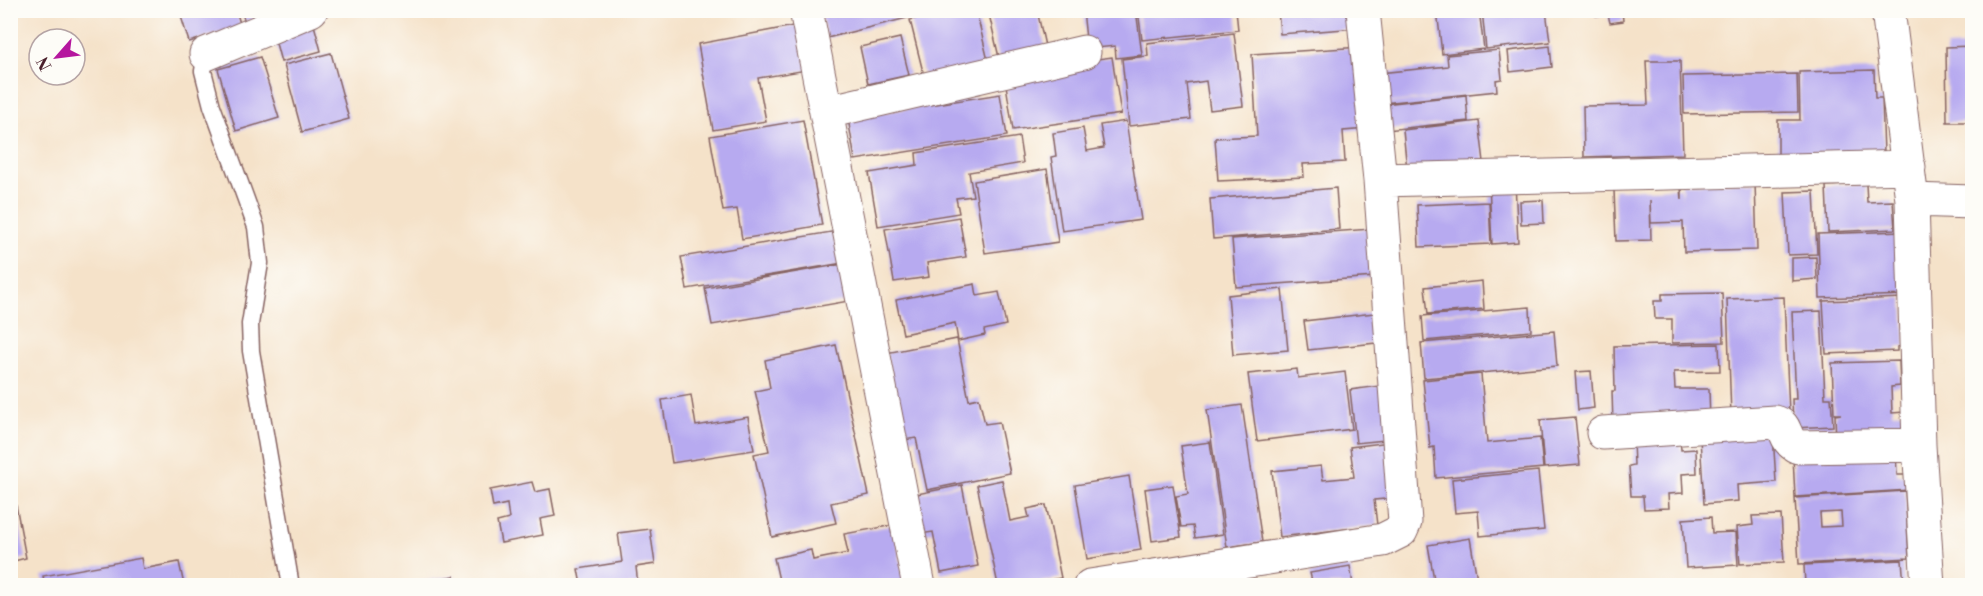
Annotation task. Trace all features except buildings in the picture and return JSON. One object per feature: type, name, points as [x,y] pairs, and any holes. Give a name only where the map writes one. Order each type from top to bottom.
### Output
[{"type":"street","points":[[206,54],[311,10]]},
{"type":"street","points":[[806,10],[919,585]]},
{"type":"street","points":[[1090,585],[1383,540],[1401,531],[1406,522],[1380,180],[1364,10]]},
{"type":"street","points":[[1888,10],[1912,200],[1919,445],[1928,585]]},
{"type":"street","points":[[827,112],[1084,52]]},
{"type":"street","points":[[1380,180],[1909,167]]},
{"type":"street","points":[[1912,200],[1972,202]]},
{"type":"street","points":[[1603,433],[1775,422],[1780,423],[1783,427],[1788,441],[1798,447],[1919,445]]},
{"type":"lane","points":[[206,54],[203,71],[212,106],[256,227],[261,264],[250,324],[251,351],[291,585]]}]
